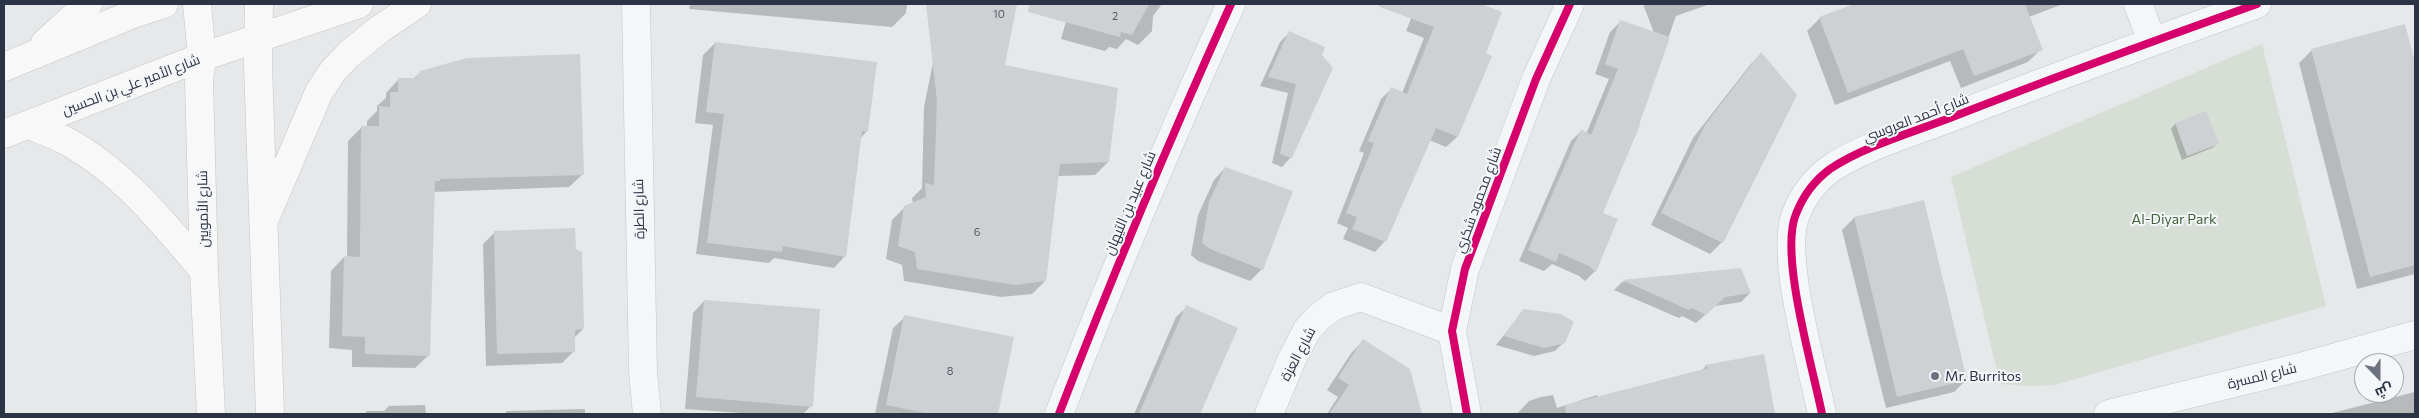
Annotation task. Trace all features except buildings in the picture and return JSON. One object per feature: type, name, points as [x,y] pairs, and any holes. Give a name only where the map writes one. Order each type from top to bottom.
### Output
[{"type":"main road","points":[[31,56],[88,4]]},
{"type":"main road","points":[[4,67],[133,14],[164,4]]},
{"type":"main road","name":"شارع الأمويين","points":[[197,4],[202,57],[199,81],[204,271],[211,414]]},
{"type":"main road","points":[[259,4],[260,38],[258,64],[262,224],[270,414]]},
{"type":"main road","name":"شارع الأمير علي بن الحسين","points":[[4,134],[202,57],[359,4]]},
{"type":"main road","points":[[262,224],[319,92],[333,71],[349,54],[380,29],[417,4]]},
{"type":"main road","points":[[29,124],[68,142],[123,182],[155,214],[204,271]]},
{"type":"street","name":"شارع الطرة","points":[[636,4],[643,372],[647,414]]},
{"type":"street","name":"شارع عبيد بن التيهان","points":[[1059,414],[1111,280],[1176,125],[1231,4]]},
{"type":"street","name":"شارع محمود شكري","points":[[1467,414],[1452,331],[1469,260],[1536,79],[1570,4]]},
{"type":"street","points":[[2138,4],[2152,41]]},
{"type":"street","name":"شارع أحمد العروسي","points":[[1822,414],[1791,262],[1795,215],[1816,181],[1831,169],[1856,155],[2152,41],[2257,4]]},
{"type":"street","name":"شارع العزة","points":[[1269,414],[1292,359],[1307,330],[1320,316],[1334,306],[1360,298],[1452,331]]},
{"type":"street","name":"شارع المسرة","points":[[2108,414],[2295,368],[2415,335]]},
{"type":"green space","name":"Al-Diyar Park","points":[[2262,44],[2326,306],[2055,385],[2027,386],[2000,384],[1951,177]]},
{"type":"cycle path","points":[[1059,414],[1142,208],[1231,4]]},
{"type":"cycle path","points":[[1467,414],[1452,331],[1465,269],[1536,79],[1570,4]]},
{"type":"cycle path","points":[[1822,414],[1799,312],[1792,256],[1792,232],[1796,214],[1806,195],[1819,178],[1830,169],[1859,153],[1891,140],[2257,4]]},
{"type":"place","name":"Mr. Burritos","points":[[1935,376]]}]
